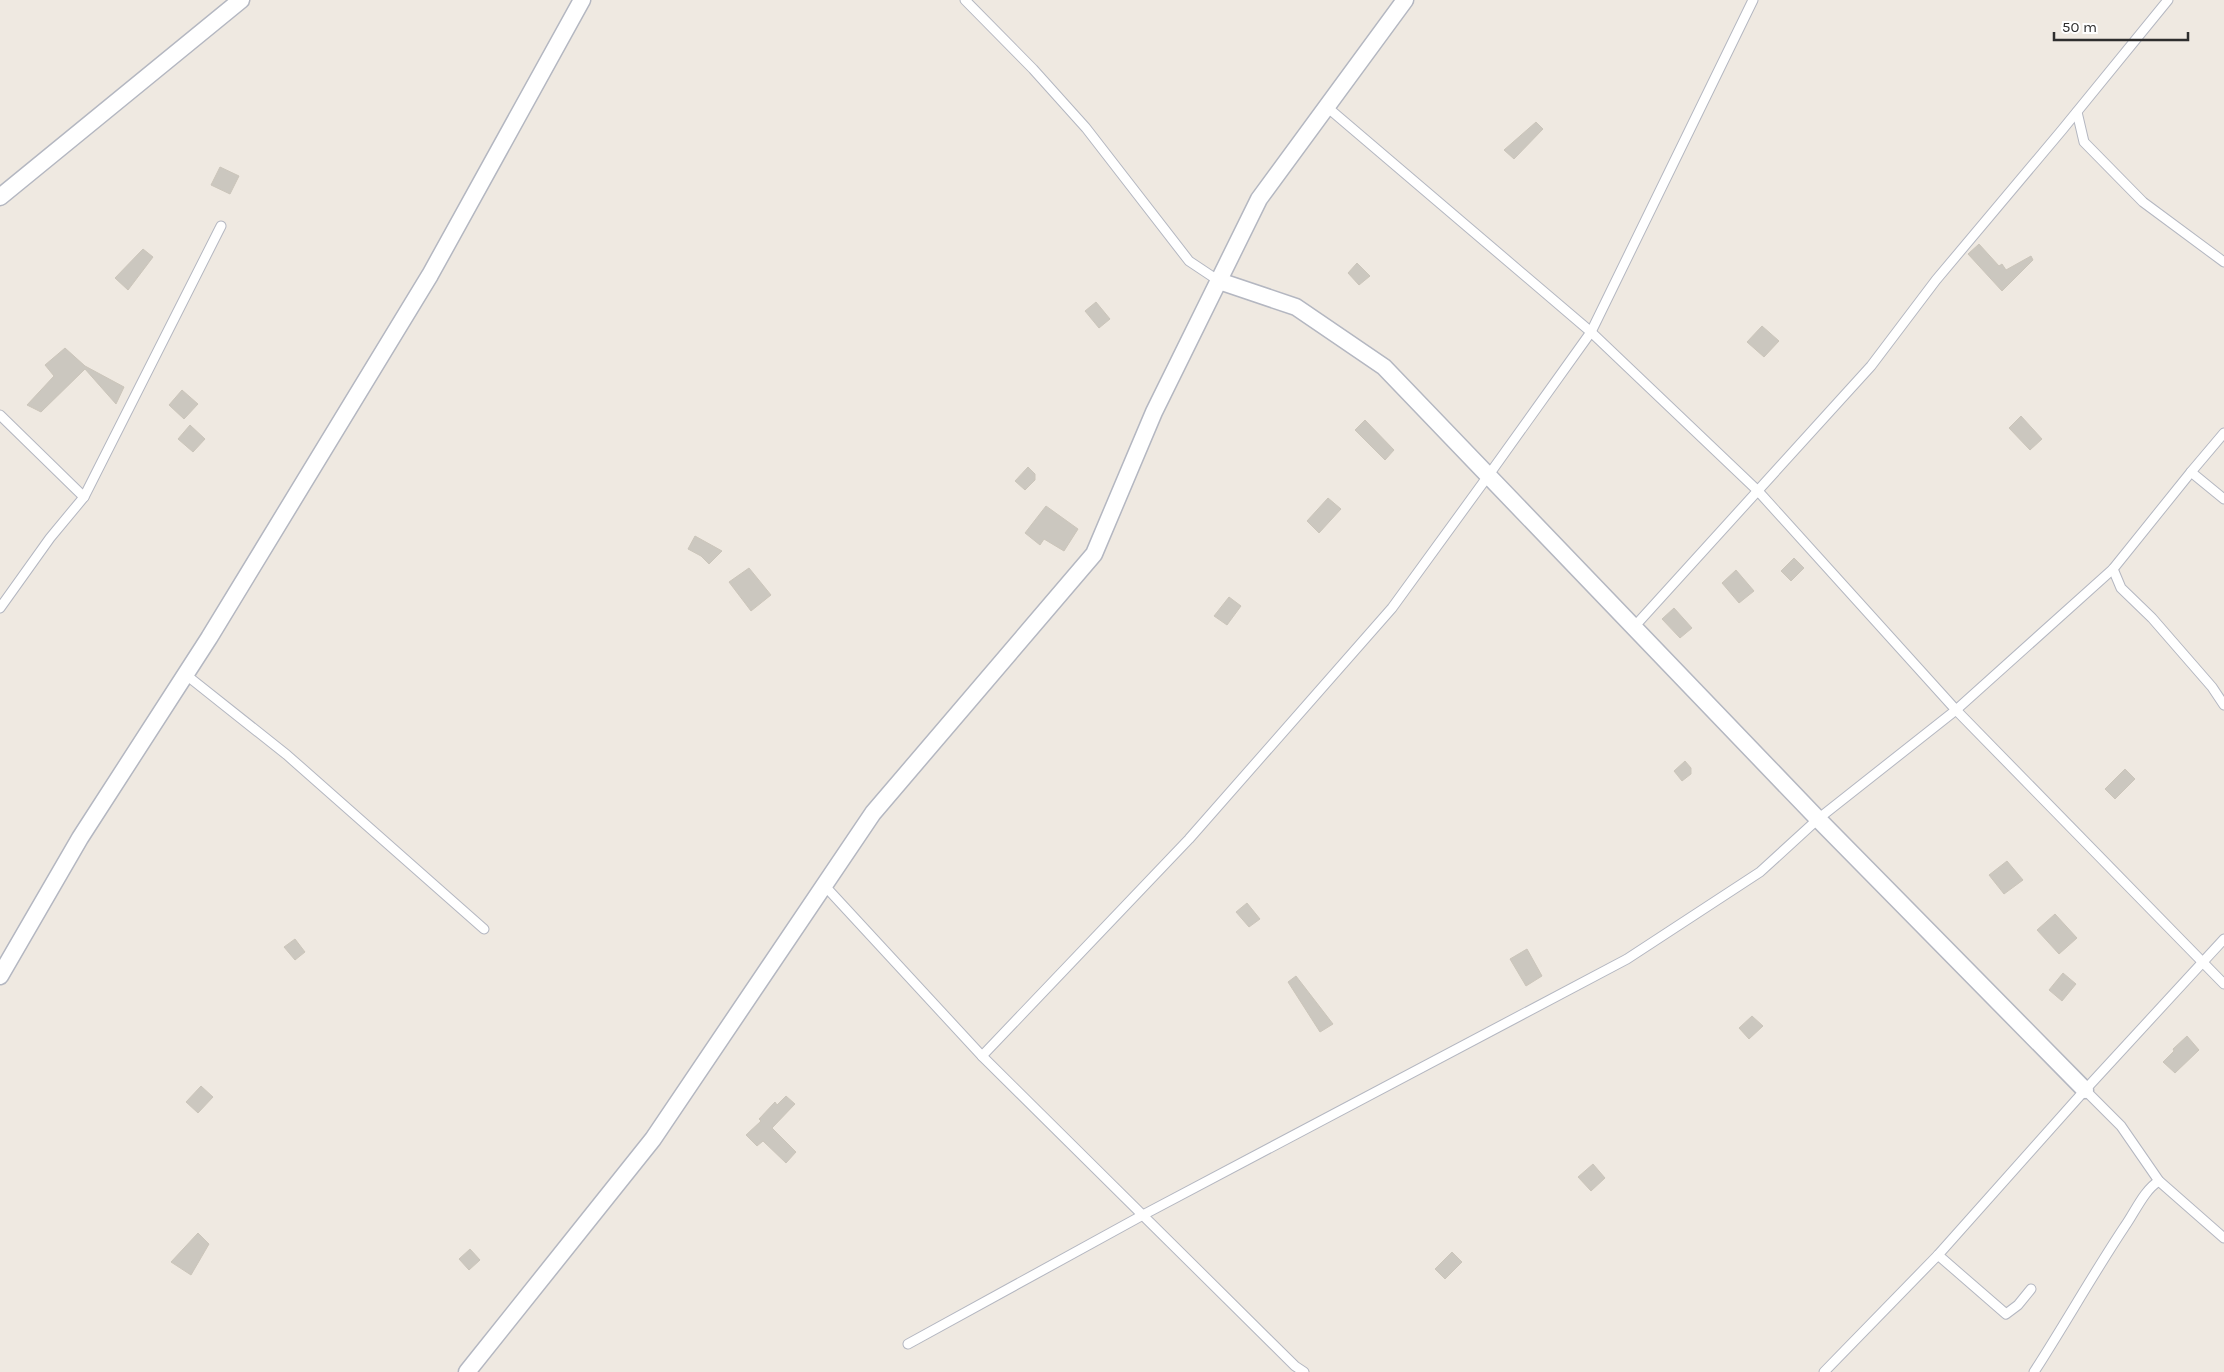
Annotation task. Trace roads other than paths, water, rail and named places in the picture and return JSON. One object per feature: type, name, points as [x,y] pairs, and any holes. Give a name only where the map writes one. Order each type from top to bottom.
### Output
[{"type":"street","points":[[0,197],[241,0]]},
{"type":"street","points":[[0,976],[80,838],[185,674],[430,275],[582,0]]},
{"type":"street","points":[[467,1372],[653,1139],[873,813],[1094,554],[1154,412],[1259,199],[1405,0]]},
{"type":"street","points":[[1219,280],[1296,307],[1384,367],[1818,819],[2085,1090]]},
{"type":"lane","points":[[965,0],[1033,69],[1086,128],[1189,261],[1219,280]]},
{"type":"lane","points":[[982,1056],[1189,839],[1392,608],[1591,332],[1753,0]]},
{"type":"lane","points":[[1634,628],[1871,366],[1936,280],[2168,0]]},
{"type":"lane","points":[[1327,107],[1591,332],[1758,491],[1956,710],[2224,984]]},
{"type":"lane","points":[[2077,112],[2084,142],[2143,202],[2224,262]]},
{"type":"lane","points":[[0,608],[50,538],[84,497],[221,226]]},
{"type":"lane","points":[[0,415],[84,497]]},
{"type":"lane","points":[[908,1344],[1143,1215],[1627,960],[1760,872],[1818,819],[1956,710],[2113,569],[2224,434]]},
{"type":"lane","points":[[2191,472],[2224,499]]},
{"type":"lane","points":[[2113,569],[2121,588],[2152,618],[2212,687],[2224,705]]},
{"type":"lane","points":[[185,674],[287,755],[484,929]]},
{"type":"lane","points":[[824,885],[982,1056],[1295,1366],[1304,1372]]},
{"type":"lane","points":[[1824,1372],[1938,1255],[2085,1090],[2224,939]]},
{"type":"lane","points":[[2085,1090],[2121,1126],[2160,1181],[2224,1238]]},
{"type":"lane","points":[[2034,1372],[2100,1263],[2154,1184],[2160,1181]]},
{"type":"lane","points":[[1938,1255],[2006,1314],[2018,1305],[2031,1289]]}]
